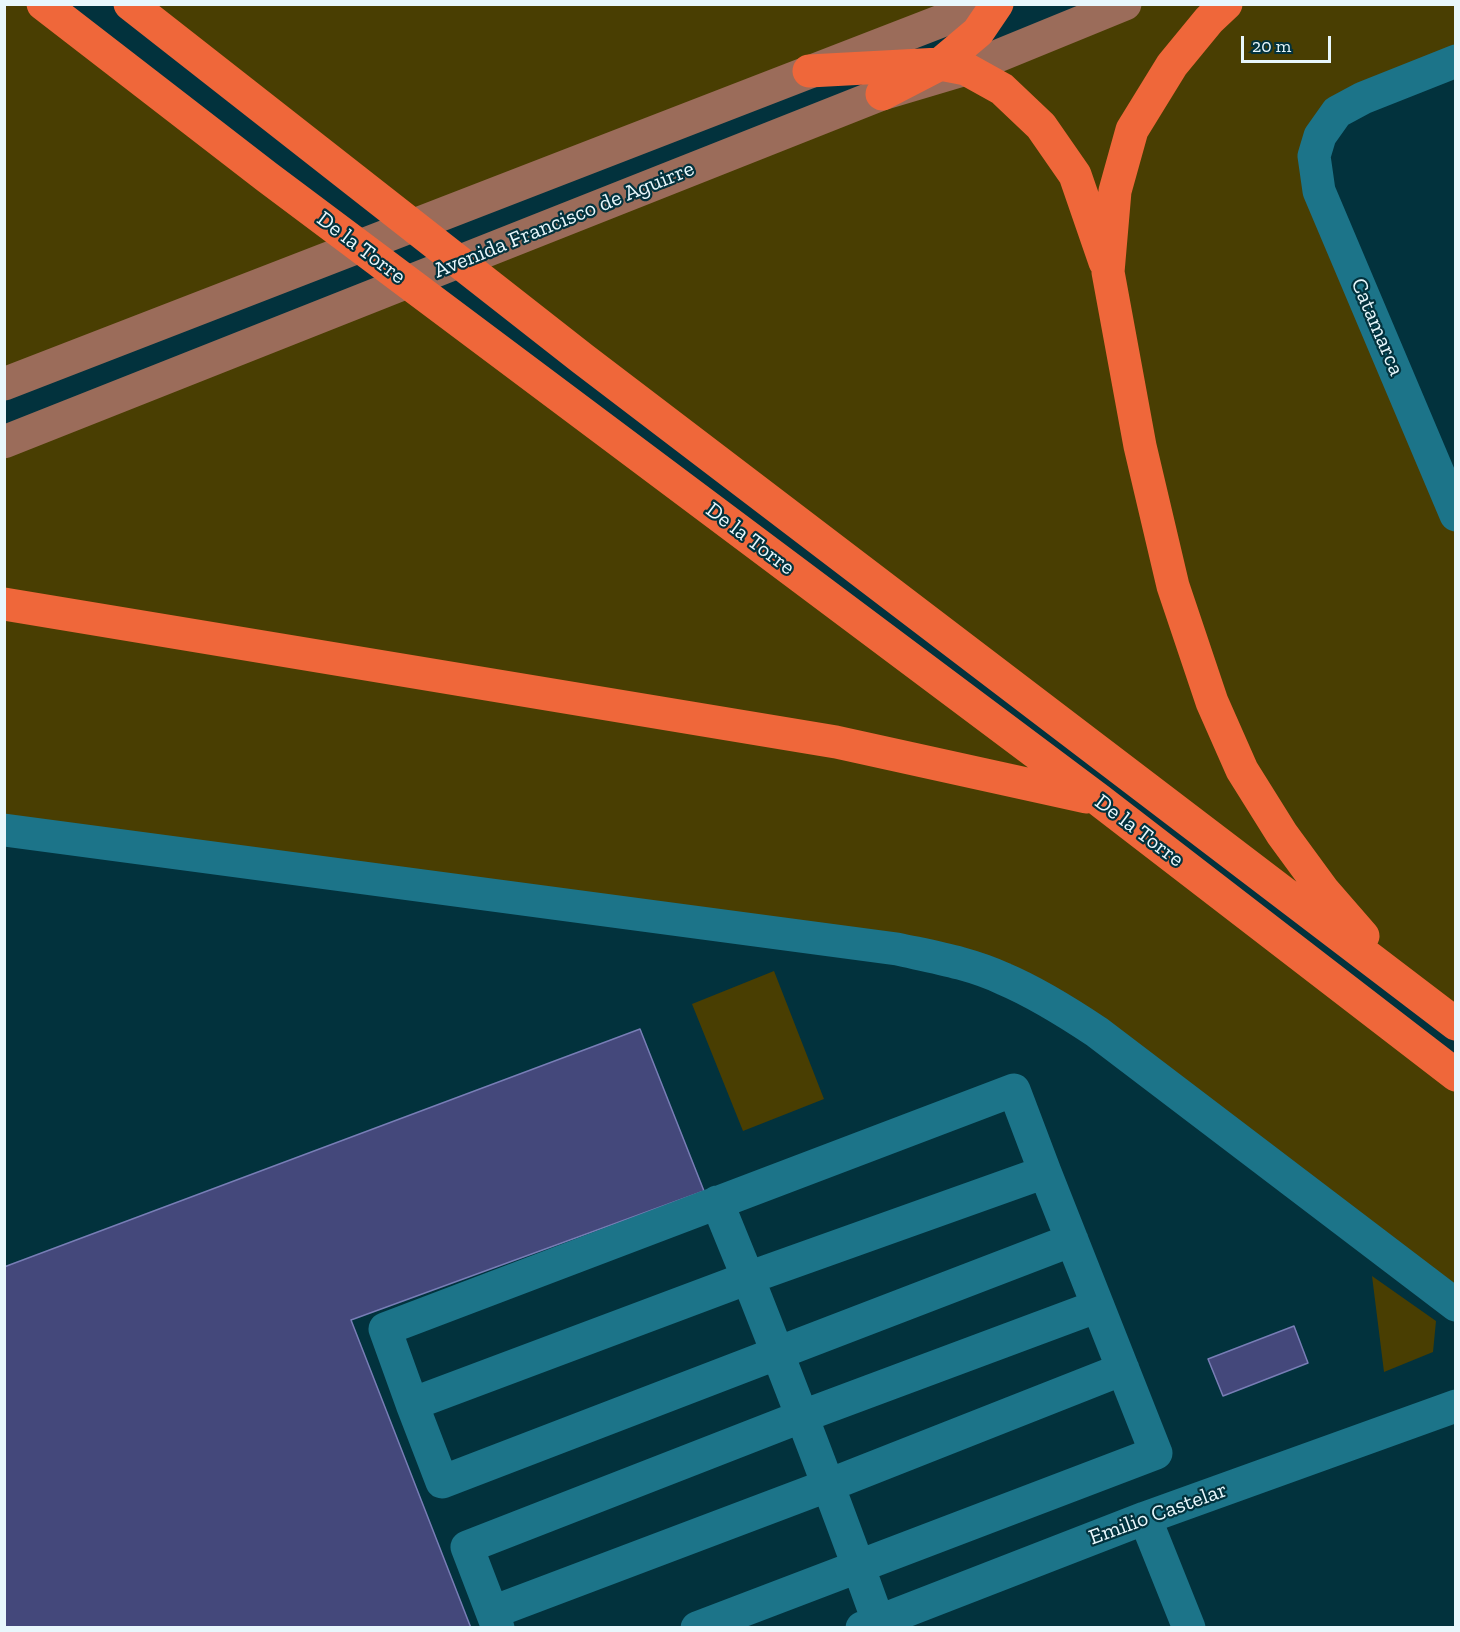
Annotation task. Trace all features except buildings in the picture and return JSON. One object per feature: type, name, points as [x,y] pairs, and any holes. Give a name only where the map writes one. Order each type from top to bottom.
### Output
[{"type":"highway","name":"De la Torre","points":[[43,4],[545,387],[1099,800],[1455,1076]]},
{"type":"highway","name":"De la Torre","points":[[130,4],[583,360],[1455,1024]]},
{"type":"highway","points":[[953,66],[997,4]]},
{"type":"highway","points":[[1108,272],[1115,191],[1132,130],[1172,65],[1209,20],[1226,4]]},
{"type":"highway","points":[[809,71],[953,66],[1002,89],[1041,126],[1075,175],[1108,272],[1140,446],[1173,586],[1212,702],[1242,770],[1282,834],[1323,890],[1412,991]]},
{"type":"highway","points":[[4,604],[836,742],[1099,800]]},
{"type":"main road","points":[[4,384],[985,4]]},
{"type":"main road","name":"Avenida Francisco de Aguirre","points":[[4,442],[953,66],[1125,4]]},
{"type":"street","name":"Catamarca","points":[[1455,61],[1363,98],[1337,112],[1320,136],[1314,156],[1319,190],[1455,516]]},
{"type":"street","points":[[4,830],[897,949],[958,962],[1003,978],[1041,997],[1097,1032],[1455,1305]]},
{"type":"street","points":[[697,1628],[1156,1453],[1014,1090],[385,1329],[442,1482],[1072,1240]]},
{"type":"street","points":[[412,1404],[748,1278],[1045,1172]]},
{"type":"street","points":[[717,1202],[803,1416],[858,1568],[870,1624]]},
{"type":"street","points":[[1098,1306],[803,1416],[467,1547],[496,1620],[828,1485],[1123,1369]]},
{"type":"street","name":"Emilio Castelar","points":[[870,1624],[1145,1518],[1455,1406]]},
{"type":"street","points":[[1145,1518],[1190,1628]]},
{"type":"shaded area","points":[[5,5],[44,5],[348,239],[5,380]]},
{"type":"shaded area","points":[[130,5],[985,5],[409,222]]},
{"type":"shaded area","points":[[1125,5],[1455,5],[1455,61],[1363,98],[1314,156],[1455,515],[1455,1024],[454,258]]},
{"type":"shaded area","points":[[403,280],[1455,1075],[1455,1305],[1003,978],[5,830],[5,442]]},
{"type":"shaded area","points":[[774,971],[824,1099],[743,1131],[692,1004]]},
{"type":"shaded area","points":[[1372,1276],[1436,1321],[1433,1352],[1384,1372]]}]
